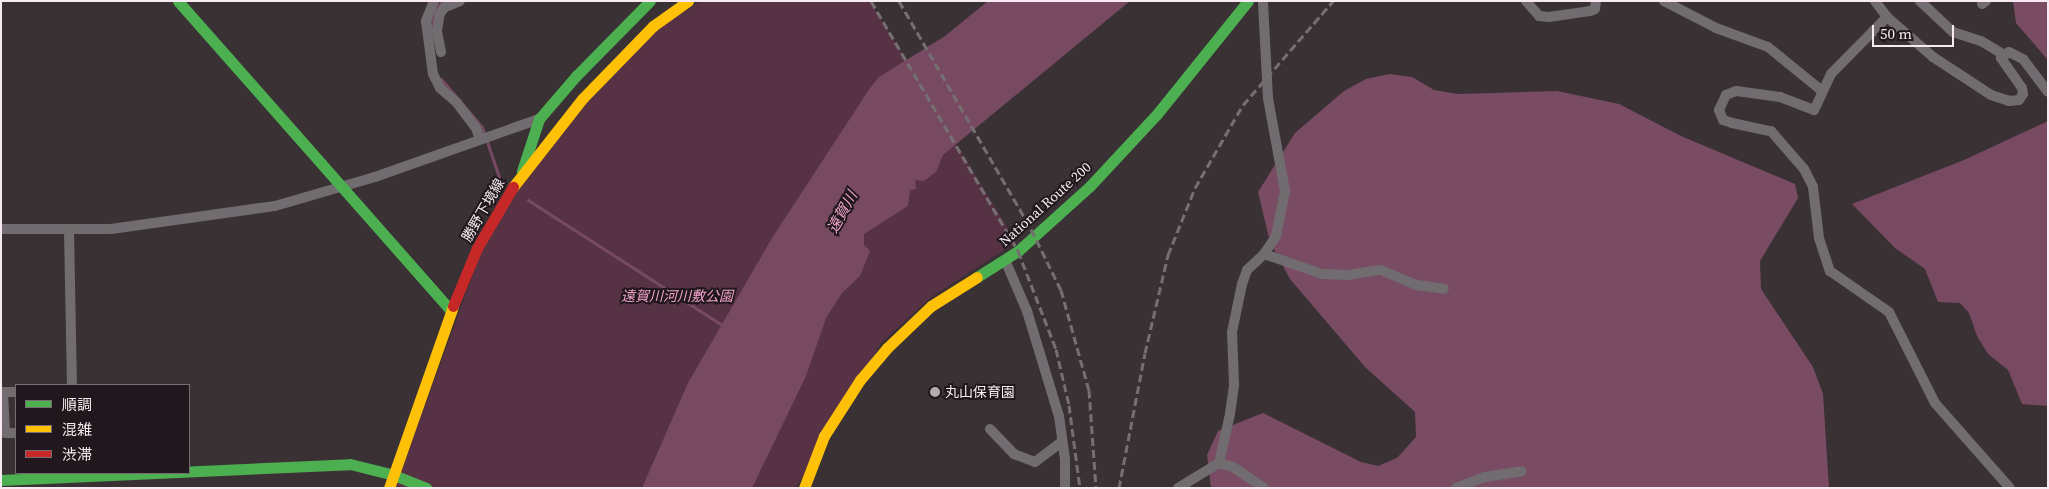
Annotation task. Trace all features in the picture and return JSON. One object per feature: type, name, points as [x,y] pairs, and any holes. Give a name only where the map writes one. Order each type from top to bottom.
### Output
[{"type":"main road","points":[[178,1],[338,186],[451,311]]},
{"type":"main road","points":[[521,175],[528,147],[540,119],[576,76],[650,1]]},
{"type":"main road","name":"勝野下境線","points":[[389,488],[400,477],[451,311],[477,248],[521,175],[582,99],[634,43],[688,1]]},
{"type":"main road","name":"National Route 200","points":[[804,488],[824,436],[860,380],[887,348],[931,306],[1004,260],[1103,172],[1157,114],[1248,1]]},
{"type":"main road","points":[[190,473],[342,464],[400,477],[427,488]]},
{"type":"main road","points":[[1,480],[74,480],[174,474]]},
{"type":"street","points":[[434,1],[426,21],[441,52]]},
{"type":"street","points":[[460,1],[445,7],[440,14],[432,36],[436,82],[456,103],[484,138]]},
{"type":"street","points":[[1178,488],[1218,463],[1234,384],[1233,319],[1246,270],[1264,254],[1276,236],[1285,191],[1268,98],[1263,1]]},
{"type":"street","points":[[1526,1],[1539,16],[1549,17],[1590,11],[1595,9],[1596,1]]},
{"type":"street","points":[[1664,1],[1716,28],[1768,47],[1822,92]]},
{"type":"street","points":[[1875,1],[1887,17],[1963,78],[1991,95],[2009,101],[2019,100],[2022,88],[2004,65],[2001,58],[2010,52],[2023,59],[2048,92]]},
{"type":"street","points":[[1920,1],[1953,32],[1981,41],[2004,55]]},
{"type":"street","points":[[1887,17],[1831,74],[1814,110],[1780,97],[1736,92],[1726,95],[1720,102],[1719,110],[1724,120],[1770,131],[1804,169],[1813,187],[1819,238],[1830,271],[1889,312],[1935,403],[2010,488]]},
{"type":"street","points":[[1,229],[69,230],[121,228],[275,206],[384,174],[540,119]]},
{"type":"street","points":[[69,230],[72,384]]},
{"type":"street","points":[[1264,254],[1322,274],[1348,275],[1381,270],[1418,285],[1444,289]]},
{"type":"street","points":[[1004,260],[1027,311],[1048,376],[1062,442],[1065,488]]},
{"type":"street","points":[[15,392],[2,392],[5,433],[15,432]]},
{"type":"street","points":[[990,429],[1014,454],[1035,462],[1062,442]]},
{"type":"street","points":[[1218,463],[1232,467],[1264,488]]},
{"type":"street","points":[[1456,488],[1485,477],[1522,471]]},
{"type":"green space","name":"遠賀川河川敷公園","points":[[701,1],[870,1],[1016,242],[930,298],[881,343],[796,488],[395,488],[482,250],[513,196],[587,100],[655,31]]},
{"type":"shaded area","points":[[2013,1],[2048,1],[2048,60],[2016,23]]},
{"type":"shaded area","points":[[1390,74],[1412,77],[1434,90],[1458,94],[1557,91],[1619,104],[1681,136],[1795,184],[1798,198],[1760,261],[1761,289],[1813,367],[1823,394],[1829,488],[1211,488],[1207,455],[1218,431],[1263,413],[1361,462],[1378,466],[1397,458],[1416,437],[1415,412],[1365,367],[1290,279],[1270,242],[1258,192],[1295,133],[1344,91],[1366,79]]},
{"type":"water","name":"遠賀川","points":[[988,1],[1130,1],[943,155],[936,172],[924,181],[915,180],[916,189],[910,190],[908,206],[864,234],[864,245],[870,251],[860,276],[842,293],[826,318],[806,376],[752,488],[642,488],[688,383],[772,238],[870,88],[879,77],[945,36]]},
{"type":"water","points":[[2048,121],[2048,406],[2022,404],[2008,370],[1988,354],[1977,336],[1969,313],[1960,303],[1938,302],[1925,269],[1895,248],[1852,204],[1964,160]]},
{"type":"waterway","points":[[436,8],[442,1]]},
{"type":"waterway","points":[[431,27],[434,13]]},
{"type":"waterway","points":[[441,79],[482,127],[499,177]]},
{"type":"waterway","points":[[528,200],[725,327]]},
{"type":"railway","points":[[871,1],[1018,251],[1056,349],[1069,405],[1080,488]]},
{"type":"railway","points":[[899,1],[1031,229],[1061,290],[1089,390],[1096,488]]},
{"type":"railway","points":[[1119,488],[1145,353],[1168,255],[1195,188],[1243,105],[1333,1]]},
{"type":"traffic: fast","points":[[178,1],[451,311]]},
{"type":"traffic: fast","points":[[522,171],[539,119],[576,76],[650,1]]},
{"type":"traffic: fast","points":[[977,277],[1018,251],[1090,186],[1157,114],[1248,1]]},
{"type":"traffic: fast","points":[[190,471],[350,464],[394,475],[427,488]]},
{"type":"traffic: fast","points":[[1,480],[132,474]]},
{"type":"traffic: slow","points":[[513,187],[582,99],[653,26],[688,1]]},
{"type":"traffic: slow","points":[[804,488],[824,436],[860,380],[887,348],[931,306],[977,277]]},
{"type":"traffic: slow","points":[[389,488],[453,306]]},
{"type":"traffic: jam","points":[[453,306],[477,248],[513,187]]},
{"type":"place","name":"丸山保育園","points":[[935,392]]}]
